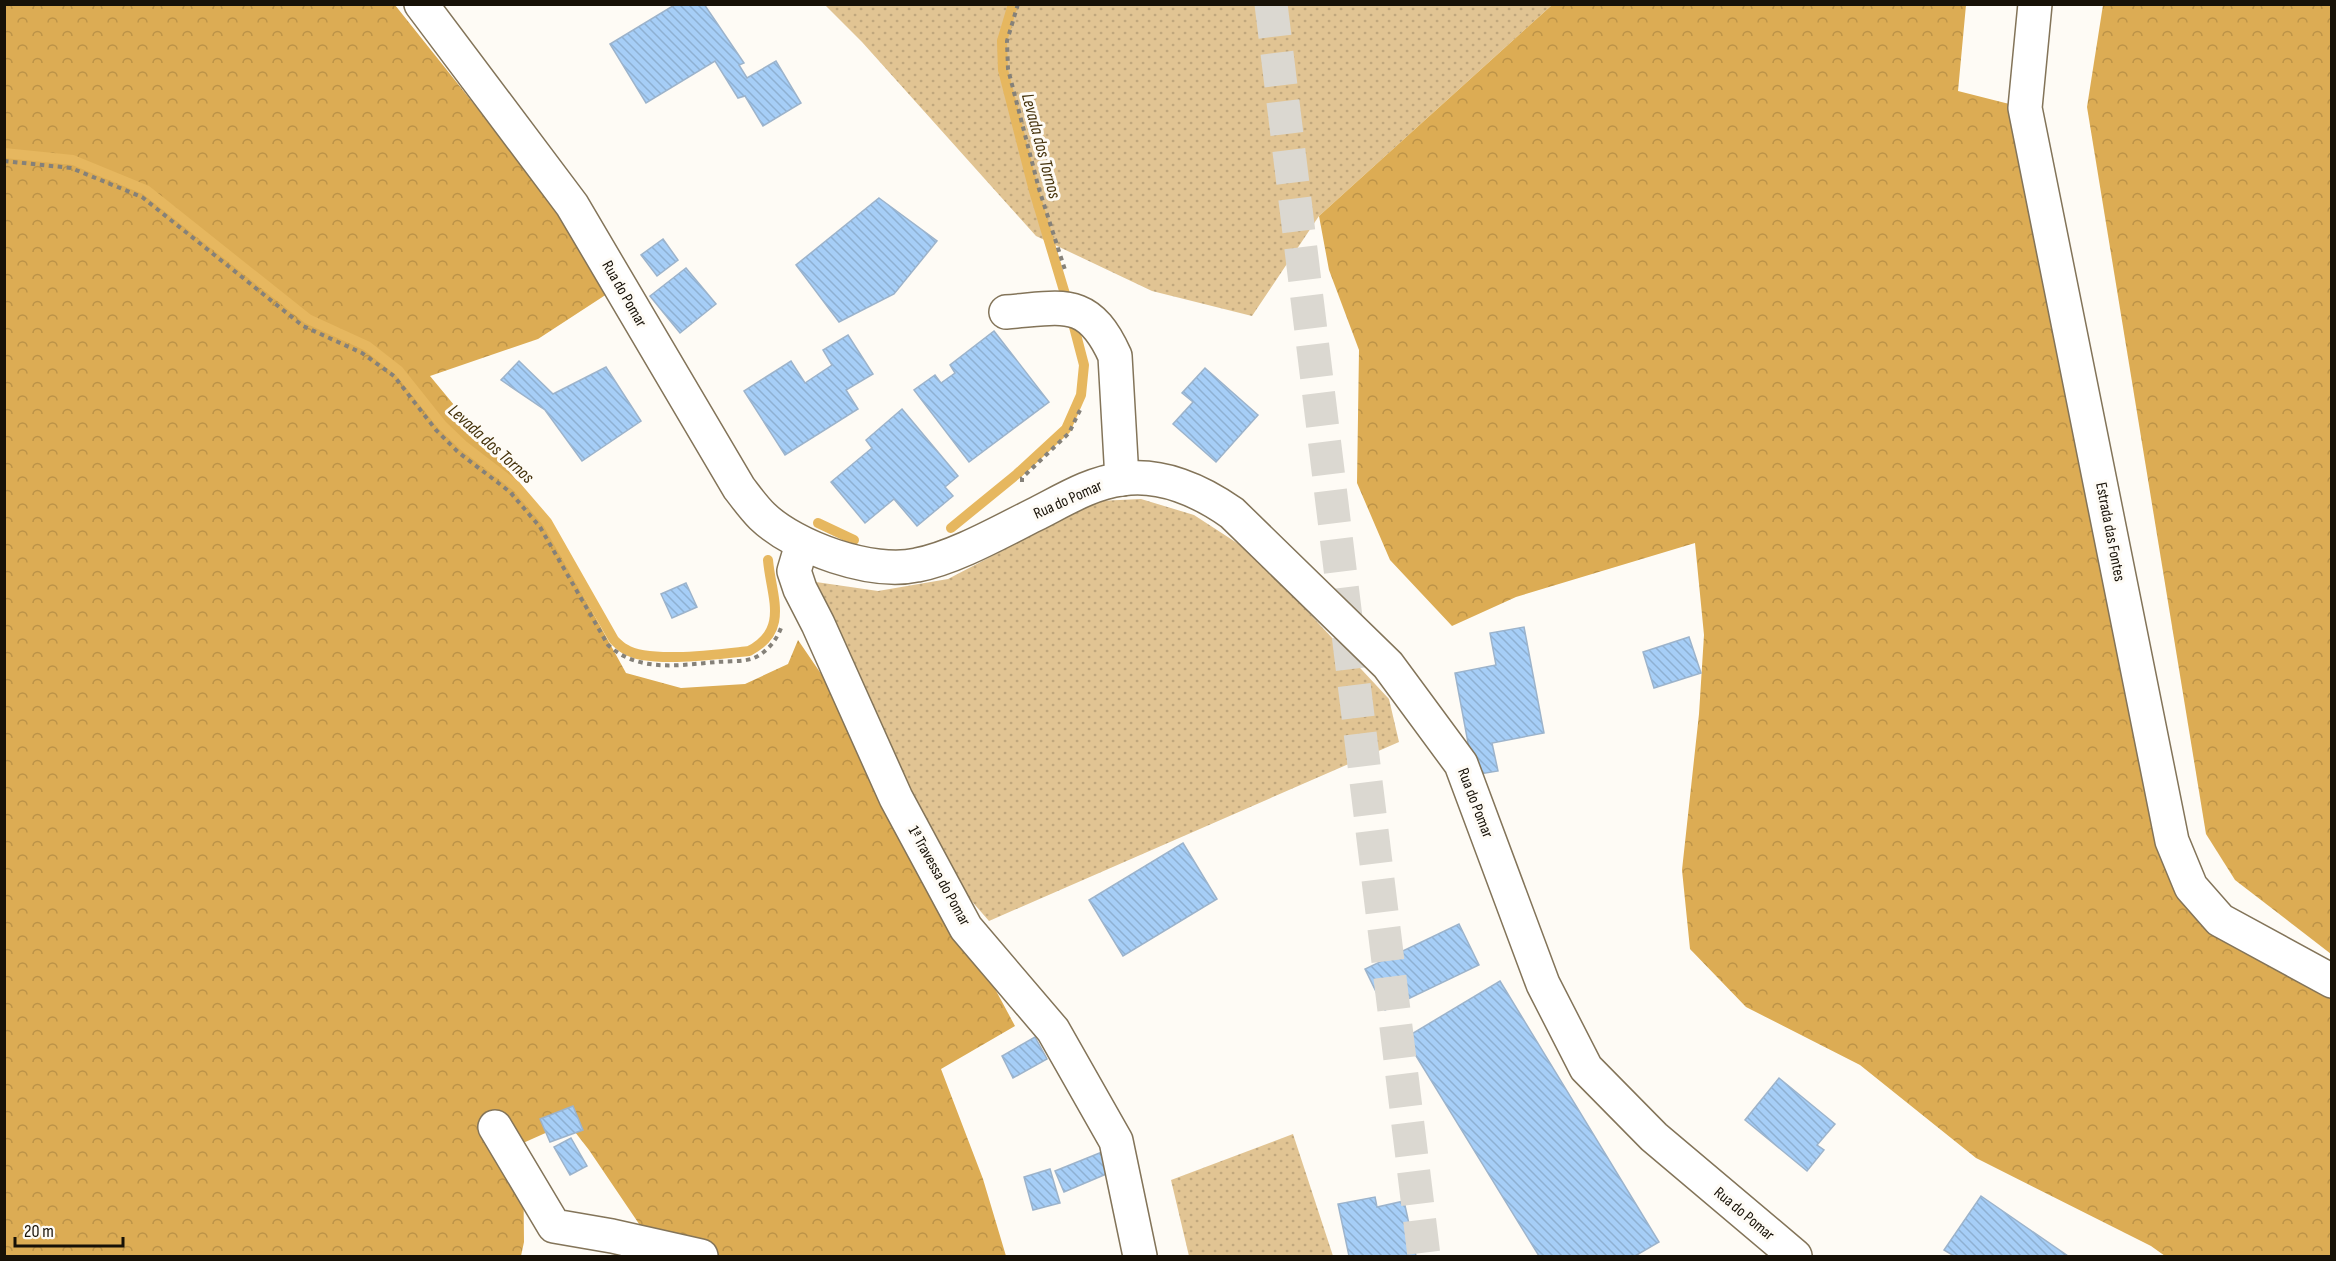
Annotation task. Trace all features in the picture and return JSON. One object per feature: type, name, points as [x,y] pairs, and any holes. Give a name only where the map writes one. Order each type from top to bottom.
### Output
[{"type":"street","name":"Rua do Pomar","points":[[421,4],[572,205],[739,488],[763,517],[802,544],[856,564],[916,566],[948,555],[1096,484],[1122,479],[1137,478],[1176,484],[1214,501],[1232,513],[1388,665],[1461,764],[1543,984],[1586,1068],[1654,1137],[1788,1255]]},
{"type":"street","name":"Estrada das Fontes","points":[[2035,4],[2025,108],[2172,841],[2191,887],[2220,920],[2331,981]]},
{"type":"street","points":[[1006,312],[1056,308],[1077,310],[1091,319],[1107,338],[1114,356],[1122,479]]},
{"type":"street","name":"1ª Travessa do Pomar","points":[[802,544],[794,571],[800,589],[896,798],[966,928],[1053,1030],[1116,1141],[1140,1257]]},
{"type":"street","points":[[495,1127],[554,1226],[612,1236],[701,1257]]},
{"type":"path","points":[[1018,4],[1008,41],[1008,69],[1039,189],[1077,310]]},
{"type":"path","points":[[4,161],[71,168],[142,197],[303,326],[362,353],[394,376],[436,430],[458,452],[510,492],[540,527],[608,645],[620,656],[628,660],[662,666],[751,659],[770,647],[778,636],[783,621]]},
{"type":"path","points":[[1022,478],[1069,433],[1083,405]]},
{"type":"shaded area","points":[[825,5],[1552,5],[1319,216],[1252,316],[1152,291],[1036,236],[862,42]]},
{"type":"shaded area","points":[[1141,499],[1194,515],[1254,554],[1389,699],[1399,742],[989,921],[948,874],[816,582],[878,591],[948,579],[1098,501]]},
{"type":"shaded area","points":[[1293,1134],[1333,1256],[1189,1256],[1171,1180]]},
{"type":"green space","points":[[5,5],[395,5],[556,207],[607,294],[538,339],[430,376],[527,493],[626,673],[681,688],[745,684],[788,664],[798,640],[843,706],[1015,1026],[941,1069],[983,1179],[1006,1256],[691,1256],[656,1249],[568,1123],[523,1143],[524,1242],[521,1256],[5,1256]]},
{"type":"green space","points":[[1552,5],[1966,5],[1958,91],[2025,108],[2191,887],[2331,981],[2331,1256],[2165,1256],[2151,1246],[1976,1158],[1860,1065],[1746,1007],[1690,949],[1682,870],[1699,714],[1704,635],[1695,543],[1516,597],[1452,626],[1390,560],[1357,483],[1359,350],[1329,270],[1319,216]]},
{"type":"green space","points":[[2103,5],[2331,5],[2331,954],[2235,880],[2206,834],[2087,107]]},
{"type":"building","points":[[676,4],[704,4],[744,63],[739,65],[747,78],[776,61],[801,103],[763,126],[745,96],[738,98],[715,61],[646,103],[610,44]]},
{"type":"building","points":[[879,198],[937,241],[894,294],[839,322],[796,265]]},
{"type":"building","points":[[663,239],[678,260],[657,276],[641,255]]},
{"type":"building","points":[[686,268],[716,304],[680,333],[650,296]]},
{"type":"building","points":[[994,331],[1049,402],[969,462],[914,390],[935,375],[941,383],[955,373],[950,365]]},
{"type":"building","points":[[848,335],[873,374],[846,390],[858,409],[785,455],[744,391],[791,361],[805,383],[832,365],[823,350]]},
{"type":"building","points":[[519,361],[553,394],[606,367],[641,421],[582,461],[545,410],[501,380]]},
{"type":"building","points":[[1205,368],[1258,415],[1216,462],[1173,424],[1193,402],[1182,393]]},
{"type":"building","points":[[902,409],[958,476],[945,487],[953,496],[917,526],[894,499],[865,523],[831,482],[872,448],[866,440]]},
{"type":"building","points":[[686,583],[697,607],[672,618],[661,594]]},
{"type":"building","points":[[1524,627],[1544,733],[1492,743],[1498,771],[1474,775],[1455,673],[1496,665],[1490,633]]},
{"type":"building","points":[[1689,637],[1701,673],[1654,688],[1643,652]]},
{"type":"building","points":[[1183,843],[1217,899],[1123,956],[1089,900]]},
{"type":"building","points":[[1459,924],[1479,965],[1385,1010],[1365,969]]},
{"type":"building","points":[[1500,981],[1659,1242],[1635,1256],[1539,1256],[1405,1038]]},
{"type":"building","points":[[1035,1037],[1047,1059],[1013,1078],[1002,1056]]},
{"type":"building","points":[[1779,1078],[1835,1124],[1817,1145],[1824,1150],[1807,1171],[1745,1120]]},
{"type":"building","points":[[573,1106],[583,1130],[550,1142],[540,1119]]},
{"type":"building","points":[[571,1138],[587,1166],[570,1175],[554,1147]]},
{"type":"building","points":[[1102,1152],[1111,1172],[1064,1192],[1055,1171]]},
{"type":"building","points":[[1050,1169],[1060,1203],[1033,1210],[1024,1177]]},
{"type":"building","points":[[1981,1196],[2068,1256],[1954,1256],[1944,1250]]},
{"type":"building","points":[[1375,1197],[1377,1207],[1404,1201],[1416,1256],[1349,1256],[1338,1204]]},
{"type":"waterway","name":"Levada dos Tornos","points":[[1013,4],[1002,41],[1003,70],[1034,191],[1065,294]]},
{"type":"waterway","name":"Levada dos Tornos","points":[[4,153],[73,160],[146,190],[308,319],[367,346],[399,371],[442,425],[464,446],[516,486],[547,522],[614,640],[625,649],[636,654],[650,656],[703,656],[749,651],[762,643],[770,633],[775,611],[768,560]]},
{"type":"waterway","name":"Levada dos Tornos","points":[[951,528],[1017,474],[1066,429],[1081,395],[1084,365],[1073,323]]},
{"type":"waterway","name":"Levada dos Tornos","points":[[818,523],[854,540]]},
{"type":"tunnel","points":[[1271,4],[1424,1256]]}]
